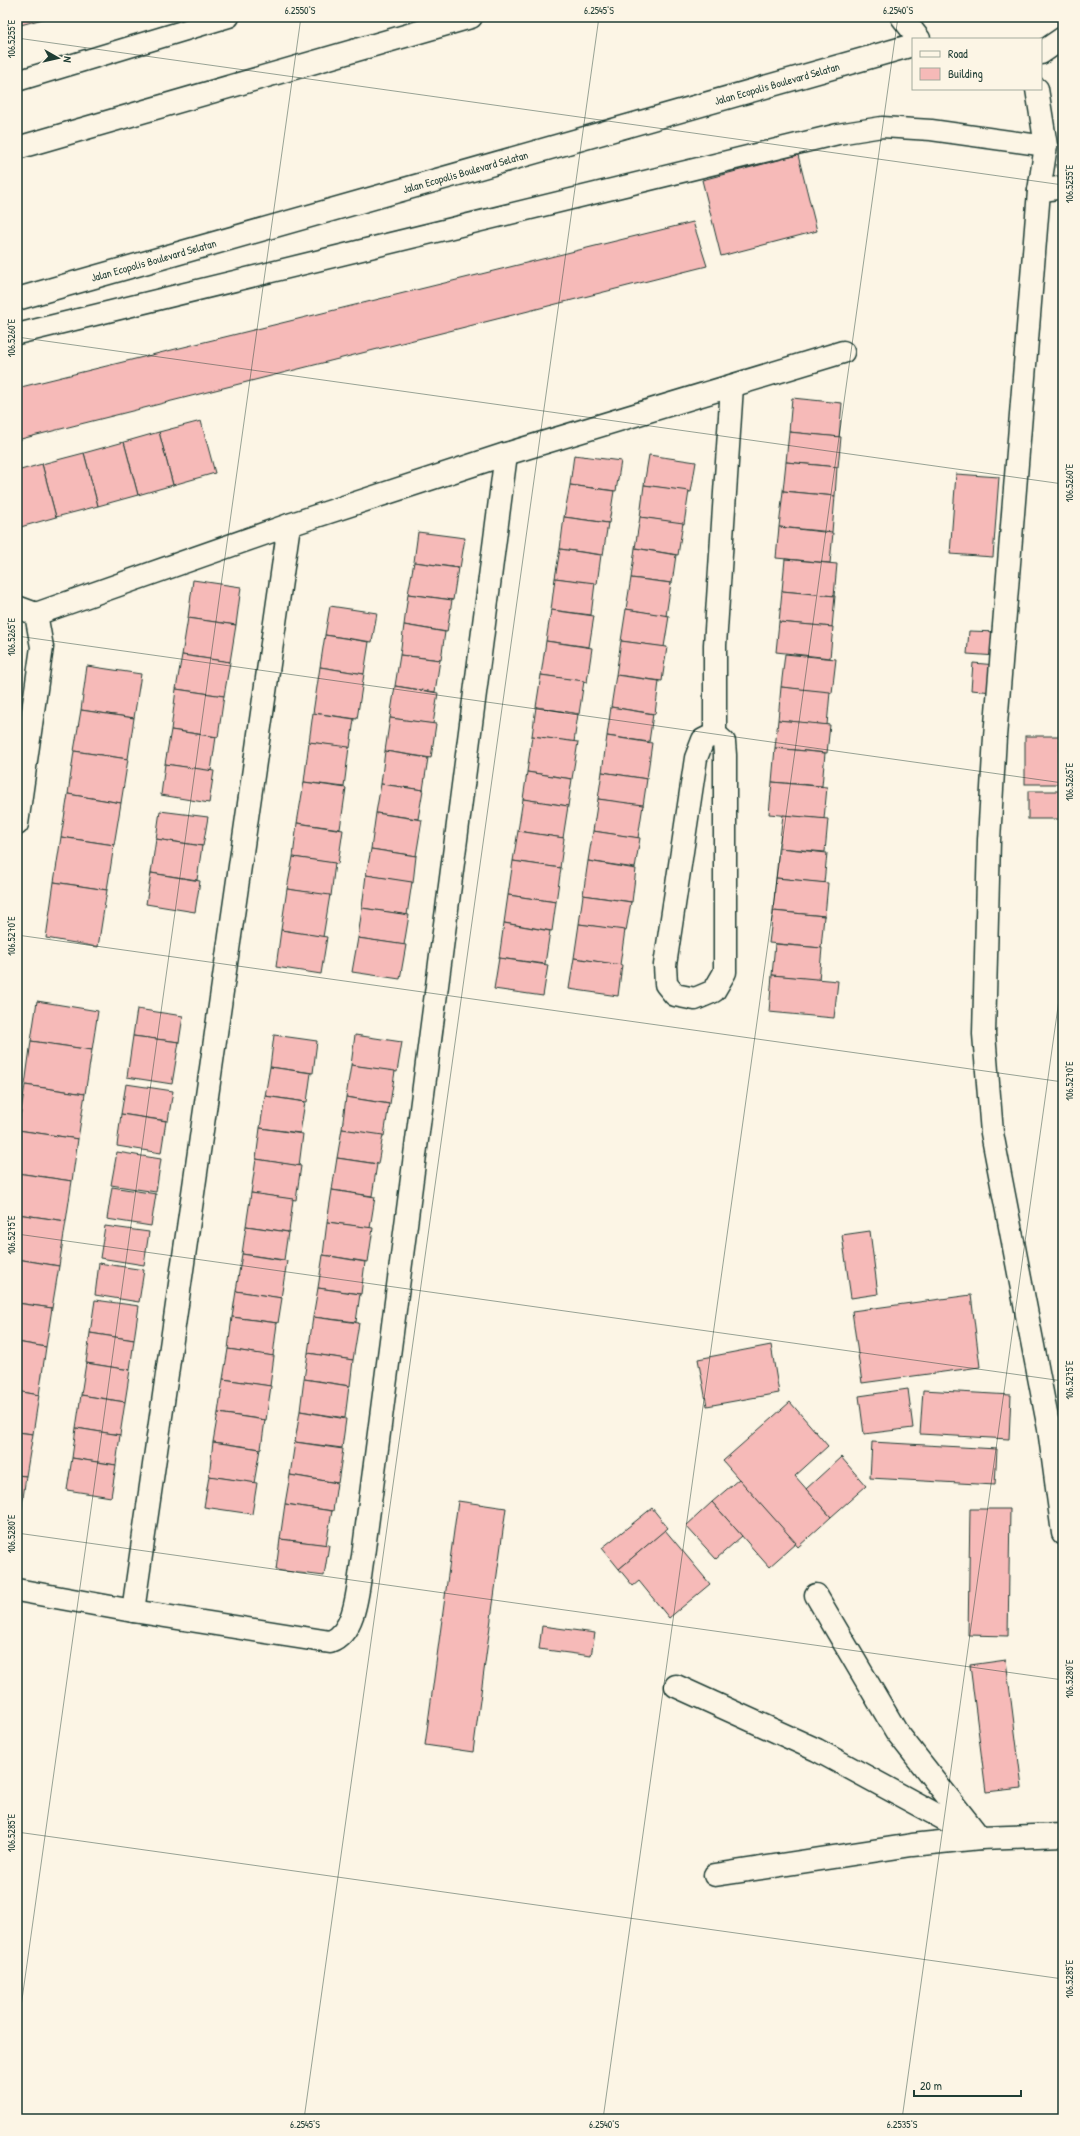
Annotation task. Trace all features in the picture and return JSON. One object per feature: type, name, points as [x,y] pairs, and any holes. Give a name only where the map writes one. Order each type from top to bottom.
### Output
[{"type":"street","points":[[17,148],[471,17]]},
{"type":"street","points":[[902,17],[918,38]]},
{"type":"street","points":[[1042,52],[1063,38]]},
{"type":"street","name":"Jalan Ecopolis Boulevard Selatan","points":[[17,299],[912,45]]},
{"type":"street","points":[[1037,90],[1046,146],[1039,191],[995,736],[989,840],[984,1034],[992,1133],[1056,1429],[1063,1533]]},
{"type":"street","points":[[1039,191],[1063,187]]},
{"type":"street","points":[[17,824],[42,647],[27,610],[289,526],[506,454],[843,352]]},
{"type":"street","points":[[714,734],[715,645],[732,386]]},
{"type":"street","points":[[17,1590],[133,1611],[330,1642],[338,1639],[350,1624],[363,1556],[506,454]]},
{"type":"street","points":[[133,1611],[289,526]]},
{"type":"street","points":[[714,734],[724,742],[725,755],[725,972],[714,991],[695,999],[675,995],[666,984],[665,965],[696,758],[703,740],[714,734]]},
{"type":"street","points":[[816,1595],[896,1731],[980,1838]]},
{"type":"street","points":[[676,1686],[817,1750],[980,1838]]},
{"type":"street","points":[[715,1875],[912,1845],[980,1838],[1063,1835]]},
{"type":"lane","points":[[17,81],[229,17]]},
{"type":"lane","points":[[17,334],[838,134],[882,127],[932,130],[1046,146]]},
{"type":"building","points":[[17,17],[50,17],[17,26]]},
{"type":"building","points":[[798,155],[817,231],[721,256],[702,180]]},
{"type":"building","points":[[693,222],[707,266],[17,440],[17,388]]},
{"type":"building","points":[[792,398],[842,403],[839,437],[789,432]]},
{"type":"building","points":[[201,421],[215,473],[173,485],[159,432]]},
{"type":"building","points":[[159,432],[173,485],[138,495],[124,442]]},
{"type":"building","points":[[789,432],[841,437],[838,467],[786,462]]},
{"type":"building","points":[[124,442],[138,495],[98,506],[84,453]]},
{"type":"building","points":[[84,453],[98,506],[56,517],[42,464]]},
{"type":"building","points":[[574,455],[621,461],[616,491],[570,485]]},
{"type":"building","points":[[649,455],[696,462],[691,492],[644,485]]},
{"type":"building","points":[[786,462],[837,467],[835,496],[783,491]]},
{"type":"building","points":[[42,464],[56,517],[17,528],[17,471]]},
{"type":"building","points":[[956,474],[999,477],[993,557],[950,554]]},
{"type":"building","points":[[570,485],[614,491],[609,523],[564,517]]},
{"type":"building","points":[[644,485],[689,491],[684,524],[640,517]]},
{"type":"building","points":[[783,491],[835,496],[832,532],[779,527]]},
{"type":"building","points":[[564,517],[608,523],[603,555],[560,549]]},
{"type":"building","points":[[640,517],[683,523],[678,555],[635,548]]},
{"type":"building","points":[[779,527],[833,533],[830,563],[776,558]]},
{"type":"building","points":[[418,532],[465,538],[460,568],[414,562]]},
{"type":"building","points":[[635,548],[676,555],[672,583],[631,578]]},
{"type":"building","points":[[560,549],[601,555],[597,584],[555,578]]},
{"type":"building","points":[[785,559],[837,564],[834,596],[782,591]]},
{"type":"building","points":[[414,562],[458,568],[453,600],[408,594]]},
{"type":"building","points":[[555,578],[595,583],[591,615],[551,610]]},
{"type":"building","points":[[631,578],[671,583],[666,616],[626,609]]},
{"type":"building","points":[[193,580],[241,587],[236,625],[188,618]]},
{"type":"building","points":[[782,591],[835,596],[832,627],[779,622]]},
{"type":"building","points":[[408,594],[452,600],[447,632],[404,625]]},
{"type":"building","points":[[330,606],[377,613],[372,642],[325,635]]},
{"type":"building","points":[[626,609],[669,616],[664,647],[621,641]]},
{"type":"building","points":[[551,610],[594,616],[589,647],[546,641]]},
{"type":"building","points":[[188,618],[236,625],[230,662],[182,655]]},
{"type":"building","points":[[779,622],[833,627],[830,658],[776,652]]},
{"type":"building","points":[[404,625],[445,632],[441,660],[400,655]]},
{"type":"building","points":[[969,631],[999,632],[997,656],[967,654]]},
{"type":"building","points":[[325,635],[369,642],[364,674],[320,667]]},
{"type":"building","points":[[546,641],[592,648],[587,682],[541,675]]},
{"type":"building","points":[[621,641],[667,647],[662,681],[616,675]]},
{"type":"building","points":[[785,654],[836,659],[832,693],[781,687]]},
{"type":"building","points":[[182,655],[230,662],[224,696],[176,689]]},
{"type":"building","points":[[400,655],[440,660],[435,692],[395,686]]},
{"type":"building","points":[[973,663],[996,665],[993,692],[971,690]]},
{"type":"building","points":[[87,666],[141,674],[134,718],[81,710]]},
{"type":"building","points":[[320,667],[364,674],[357,719],[313,713]]},
{"type":"building","points":[[541,675],[584,681],[579,714],[536,707]]},
{"type":"building","points":[[616,675],[659,681],[655,714],[611,707]]},
{"type":"building","points":[[395,686],[438,693],[433,724],[390,718]]},
{"type":"building","points":[[781,687],[830,692],[827,725],[778,720]]},
{"type":"building","points":[[176,689],[224,696],[218,737],[171,730]]},
{"type":"building","points":[[536,707],[578,714],[574,742],[532,736]]},
{"type":"building","points":[[611,707],[653,714],[649,742],[607,736]]},
{"type":"building","points":[[81,710],[134,718],[128,759],[74,751]]},
{"type":"building","points":[[313,713],[354,719],[350,748],[309,742]]},
{"type":"building","points":[[390,718],[436,724],[431,758],[385,751]]},
{"type":"building","points":[[778,720],[830,725],[827,753],[775,748]]},
{"type":"building","points":[[171,730],[216,737],[211,771],[165,764]]},
{"type":"building","points":[[532,736],[578,742],[572,779],[527,772]]},
{"type":"building","points":[[607,736],[652,743],[647,779],[602,772]]},
{"type":"building","points":[[1025,736],[1060,736],[1060,784],[1025,784]]},
{"type":"building","points":[[309,742],[349,747],[344,787],[304,782]]},
{"type":"building","points":[[775,748],[825,753],[822,786],[772,782]]},
{"type":"building","points":[[74,751],[128,759],[121,803],[68,794]]},
{"type":"building","points":[[385,751],[428,758],[423,790],[381,784]]},
{"type":"building","points":[[165,764],[214,771],[209,803],[161,795]]},
{"type":"building","points":[[527,772],[572,779],[568,806],[523,799]]},
{"type":"building","points":[[602,772],[647,779],[643,806],[598,799]]},
{"type":"building","points":[[304,782],[346,788],[340,829],[297,823]]},
{"type":"building","points":[[772,782],[827,787],[824,819],[769,814]]},
{"type":"building","points":[[381,784],[423,790],[418,819],[376,813]]},
{"type":"building","points":[[1028,791],[1063,791],[1063,819],[1028,819]]},
{"type":"building","points":[[68,794],[121,803],[114,845],[61,837]]},
{"type":"building","points":[[523,799],[568,806],[563,838],[518,831]]},
{"type":"building","points":[[598,799],[643,805],[638,838],[593,831]]},
{"type":"building","points":[[160,811],[208,817],[203,846],[156,839]]},
{"type":"building","points":[[376,813],[422,820],[416,856],[371,849]]},
{"type":"building","points":[[783,815],[828,819],[825,852],[779,848]]},
{"type":"building","points":[[297,823],[343,830],[338,864],[293,857]]},
{"type":"building","points":[[518,831],[564,838],[560,868],[513,861]]},
{"type":"building","points":[[593,831],[640,838],[635,868],[588,861]]},
{"type":"building","points":[[61,837],[114,845],[107,890],[54,882]]},
{"type":"building","points":[[156,839],[202,846],[197,880],[151,873]]},
{"type":"building","points":[[779,848],[827,853],[824,883],[776,878]]},
{"type":"building","points":[[371,849],[416,856],[413,883],[366,875]]},
{"type":"building","points":[[293,857],[335,863],[331,896],[287,889]]},
{"type":"building","points":[[513,861],[561,868],[556,902],[508,895]]},
{"type":"building","points":[[588,861],[636,869],[632,902],[583,895]]},
{"type":"building","points":[[151,873],[200,881],[195,912],[146,904]]},
{"type":"building","points":[[366,875],[412,882],[407,915],[362,908]]},
{"type":"building","points":[[776,878],[828,883],[825,916],[773,911]]},
{"type":"building","points":[[54,882],[107,890],[98,947],[46,938]]},
{"type":"building","points":[[287,889],[330,895],[323,937],[281,930]]},
{"type":"building","points":[[508,895],[556,902],[552,931],[504,923]]},
{"type":"building","points":[[583,895],[631,902],[626,931],[579,924]]},
{"type":"building","points":[[362,908],[409,915],[404,945],[358,938]]},
{"type":"building","points":[[773,911],[824,916],[821,948],[769,943]]},
{"type":"building","points":[[504,923],[550,931],[545,964],[499,958]]},
{"type":"building","points":[[579,924],[625,930],[620,965],[574,958]]},
{"type":"building","points":[[281,930],[327,937],[321,974],[276,967]]},
{"type":"building","points":[[358,938],[406,945],[400,979],[352,972]]},
{"type":"building","points":[[775,944],[822,948],[819,980],[772,975]]},
{"type":"building","points":[[499,958],[548,965],[543,996],[494,989]]},
{"type":"building","points":[[574,958],[622,965],[618,996],[569,989]]},
{"type":"building","points":[[772,975],[838,981],[834,1018],[769,1012]]},
{"type":"building","points":[[37,1001],[98,1011],[92,1050],[31,1041]]},
{"type":"building","points":[[137,1009],[183,1016],[179,1042],[133,1036]]},
{"type":"building","points":[[274,1035],[317,1041],[313,1073],[270,1067]]},
{"type":"building","points":[[355,1035],[402,1042],[397,1072],[351,1065]]},
{"type":"building","points":[[133,1036],[179,1042],[172,1084],[127,1077]]},
{"type":"building","points":[[31,1041],[92,1050],[85,1094],[25,1085]]},
{"type":"building","points":[[351,1065],[395,1071],[390,1104],[346,1097]]},
{"type":"building","points":[[270,1067],[311,1073],[307,1102],[265,1096]]},
{"type":"building","points":[[126,1084],[173,1091],[168,1121],[121,1114]]},
{"type":"building","points":[[25,1085],[85,1094],[78,1139],[18,1130]]},
{"type":"building","points":[[265,1096],[305,1102],[300,1133],[260,1128]]},
{"type":"building","points":[[346,1097],[389,1104],[384,1136],[342,1129]]},
{"type":"building","points":[[121,1114],[166,1121],[161,1153],[117,1146]]},
{"type":"building","points":[[260,1128],[303,1134],[299,1166],[256,1159]]},
{"type":"building","points":[[342,1129],[383,1135],[378,1164],[337,1158]]},
{"type":"building","points":[[18,1130],[78,1139],[72,1181],[17,1173]]},
{"type":"building","points":[[117,1152],[161,1159],[156,1192],[111,1185]]},
{"type":"building","points":[[337,1158],[377,1164],[372,1196],[332,1190]]},
{"type":"building","points":[[256,1159],[301,1166],[296,1200],[251,1193]]},
{"type":"building","points":[[17,1173],[72,1181],[66,1221],[17,1214]]},
{"type":"building","points":[[112,1187],[156,1194],[151,1226],[107,1219]]},
{"type":"building","points":[[332,1190],[375,1197],[370,1228],[327,1222]]},
{"type":"building","points":[[251,1193],[293,1199],[289,1232],[246,1226]]},
{"type":"building","points":[[17,1214],[66,1221],[59,1266],[17,1259]]},
{"type":"building","points":[[327,1222],[373,1228],[368,1262],[323,1255]]},
{"type":"building","points":[[105,1226],[149,1232],[144,1265],[100,1258]]},
{"type":"building","points":[[246,1226],[288,1232],[284,1260],[242,1254]]},
{"type":"building","points":[[870,1231],[878,1294],[851,1298],[842,1235]]},
{"type":"building","points":[[242,1254],[287,1261],[281,1298],[236,1291]]},
{"type":"building","points":[[323,1255],[365,1262],[361,1294],[318,1288]]},
{"type":"building","points":[[17,1259],[59,1266],[52,1308],[17,1303]]},
{"type":"building","points":[[99,1263],[144,1270],[139,1302],[95,1295]]},
{"type":"building","points":[[318,1288],[360,1294],[356,1322],[313,1317]]},
{"type":"building","points":[[236,1291],[282,1298],[278,1323],[232,1317]]},
{"type":"building","points":[[971,1295],[980,1367],[862,1383],[852,1311]]},
{"type":"building","points":[[95,1300],[139,1306],[134,1340],[90,1333]]},
{"type":"building","points":[[17,1303],[52,1308],[46,1347],[17,1342]]},
{"type":"building","points":[[232,1317],[277,1323],[273,1356],[228,1349]]},
{"type":"building","points":[[313,1317],[359,1323],[353,1360],[308,1353]]},
{"type":"building","points":[[90,1333],[134,1340],[130,1370],[86,1363]]},
{"type":"building","points":[[17,1342],[46,1347],[39,1395],[17,1391]]},
{"type":"building","points":[[771,1345],[779,1393],[707,1406],[698,1359]]},
{"type":"building","points":[[228,1349],[274,1356],[270,1386],[223,1379]]},
{"type":"building","points":[[308,1353],[353,1360],[350,1386],[304,1379]]},
{"type":"building","points":[[86,1363],[130,1370],[125,1402],[81,1395]]},
{"type":"building","points":[[223,1379],[271,1386],[266,1420],[218,1413]]},
{"type":"building","points":[[304,1379],[349,1386],[345,1418],[300,1411]]},
{"type":"building","points":[[908,1389],[913,1428],[864,1434],[859,1396]]},
{"type":"building","points":[[923,1390],[1011,1395],[1009,1439],[920,1434]]},
{"type":"building","points":[[17,1391],[39,1395],[33,1434],[17,1432]]},
{"type":"building","points":[[81,1395],[125,1402],[120,1435],[76,1428]]},
{"type":"building","points":[[790,1402],[828,1446],[795,1476],[831,1517],[798,1547],[723,1461]]},
{"type":"building","points":[[300,1411],[346,1419],[342,1448],[295,1442]]},
{"type":"building","points":[[218,1413],[265,1420],[261,1449],[213,1442]]},
{"type":"building","points":[[76,1428],[120,1435],[116,1465],[72,1458]]},
{"type":"building","points":[[17,1432],[33,1434],[26,1476],[17,1475]]},
{"type":"building","points":[[213,1442],[260,1449],[254,1483],[209,1476]]},
{"type":"building","points":[[295,1442],[343,1449],[338,1483],[290,1475]]},
{"type":"building","points":[[872,1442],[997,1449],[995,1485],[870,1478]]},
{"type":"building","points":[[841,1457],[866,1486],[831,1517],[806,1489]]},
{"type":"building","points":[[72,1458],[116,1465],[111,1497],[67,1490]]},
{"type":"building","points":[[17,1475],[26,1476],[20,1520],[17,1520]]},
{"type":"building","points":[[290,1475],[337,1483],[333,1511],[285,1504]]},
{"type":"building","points":[[209,1476],[257,1483],[252,1514],[204,1507]]},
{"type":"building","points":[[739,1479],[796,1543],[769,1567],[712,1502]]},
{"type":"building","points":[[458,1501],[506,1508],[473,1752],[425,1745]]},
{"type":"building","points":[[712,1502],[742,1536],[716,1559],[686,1526]]},
{"type":"building","points":[[285,1504],[332,1511],[326,1545],[280,1539]]},
{"type":"building","points":[[652,1508],[668,1528],[619,1569],[602,1548]]},
{"type":"building","points":[[970,1509],[1010,1509],[1008,1636],[968,1635]]},
{"type":"building","points":[[665,1530],[710,1584],[669,1618],[639,1581],[633,1586],[619,1569]]},
{"type":"building","points":[[280,1539],[329,1545],[324,1576],[276,1570]]},
{"type":"building","points":[[542,1626],[595,1633],[591,1656],[539,1649]]},
{"type":"building","points":[[1006,1660],[1022,1788],[986,1792],[970,1665]]}]
